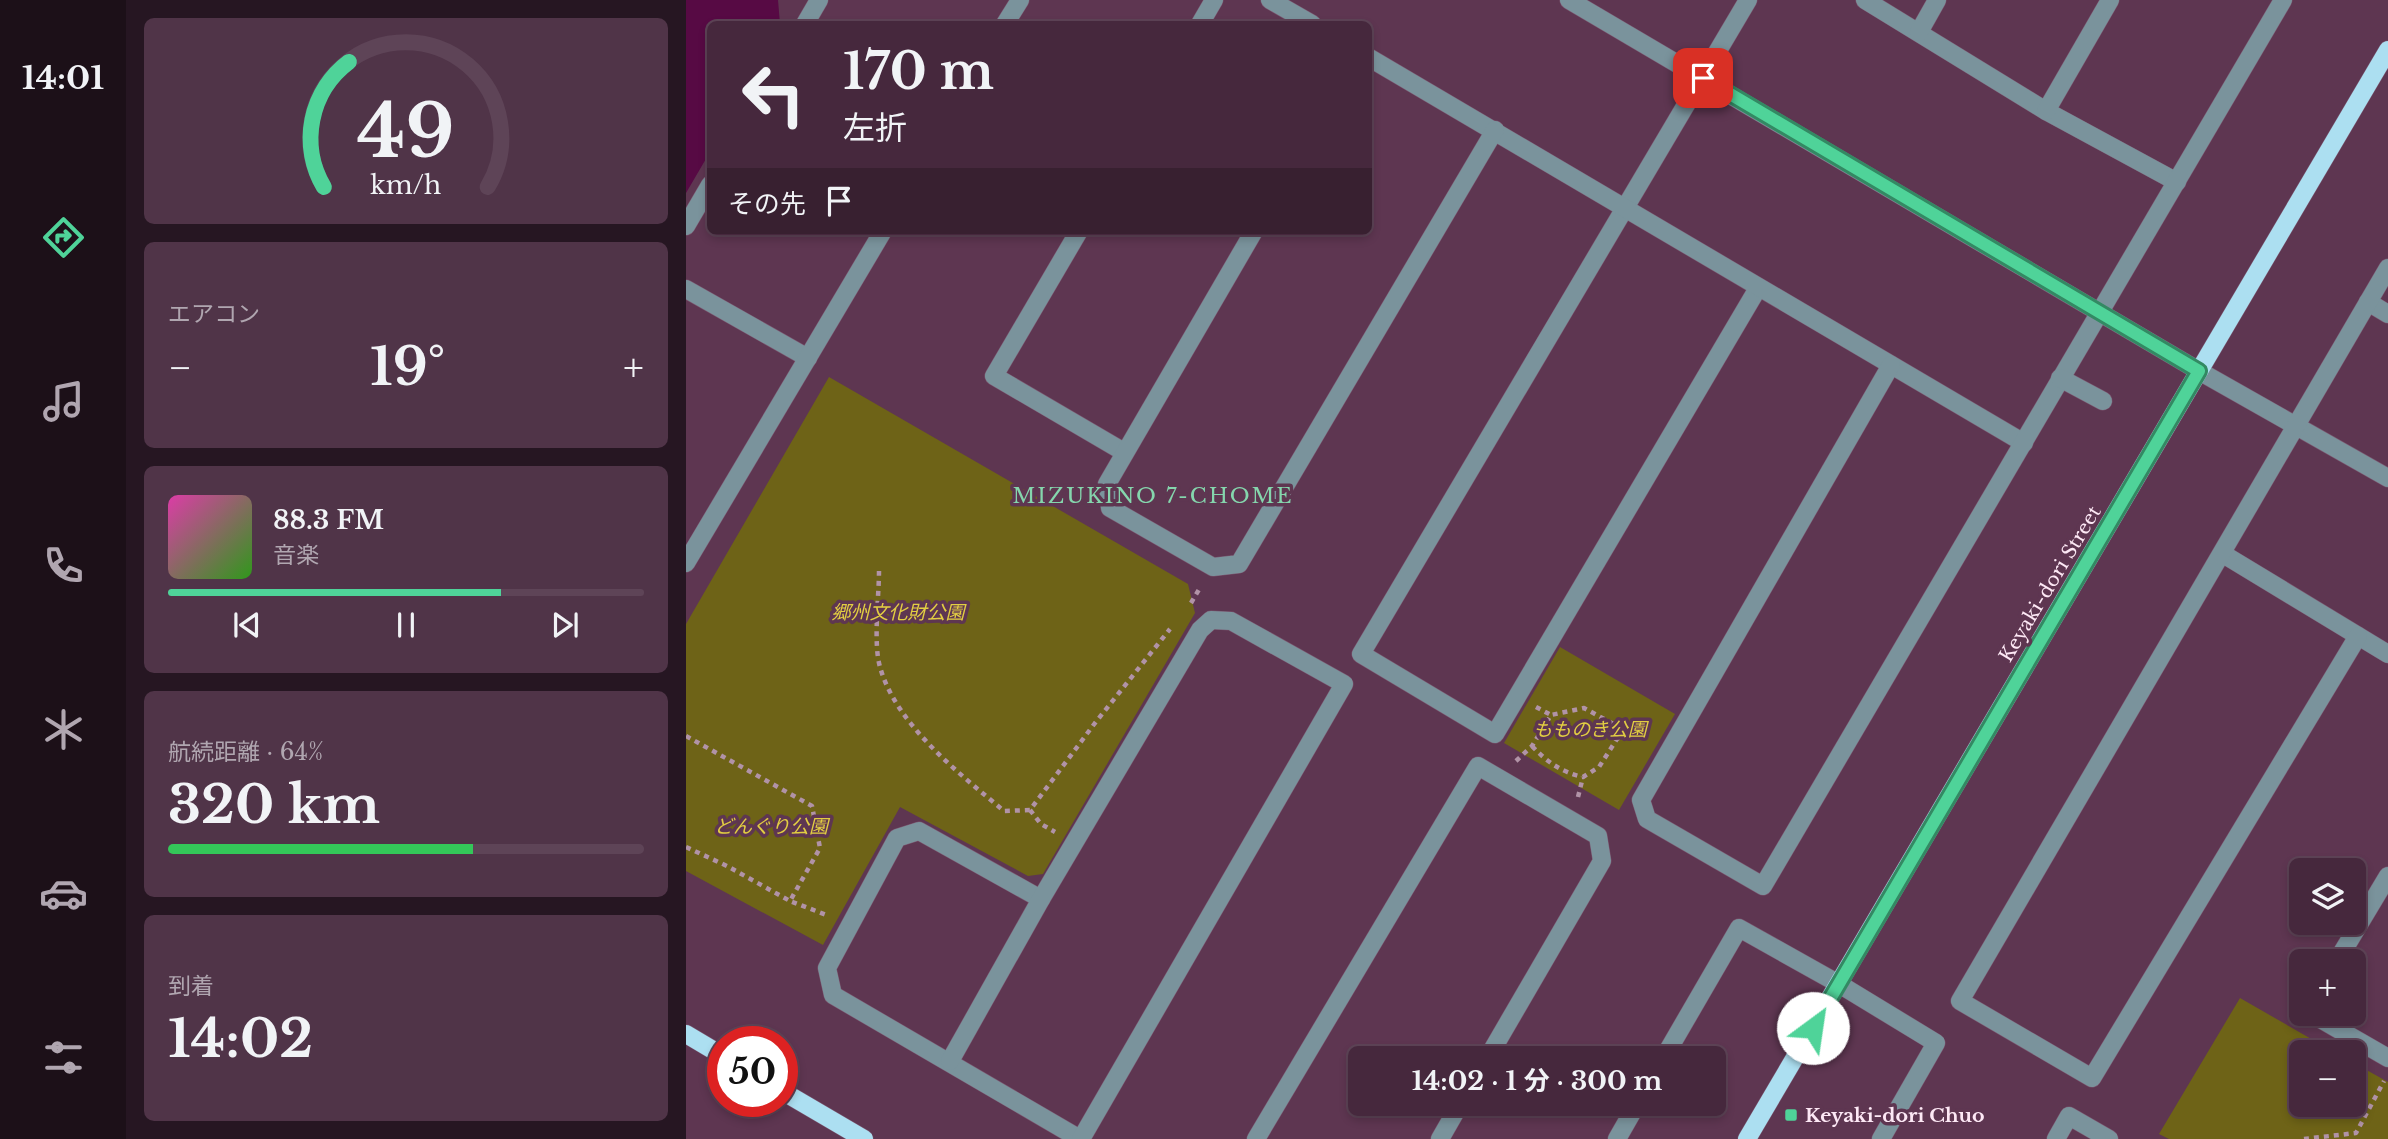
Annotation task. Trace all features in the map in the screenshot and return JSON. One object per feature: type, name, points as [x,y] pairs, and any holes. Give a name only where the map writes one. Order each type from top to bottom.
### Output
[{"type":"main road","name":"Keyaki-dori Street","points":[[1747,1139],[2388,50]]},
{"type":"main road","points":[[686,1034],[707,1046]]},
{"type":"main road","points":[[798,1100],[864,1139]]},
{"type":"street","points":[[802,0],[806,21]]},
{"type":"street","points":[[807,21],[820,0]]},
{"type":"street","points":[[1007,21],[1020,0]]},
{"type":"street","points":[[1202,21],[1214,0]]},
{"type":"street","points":[[1270,0],[1307,21]]},
{"type":"street","points":[[1569,0],[2199,371],[2388,478]]},
{"type":"street","points":[[1748,0],[1361,654],[1495,734],[1758,288]]},
{"type":"street","points":[[1865,0],[2046,111],[2176,182]]},
{"type":"street","points":[[1919,32],[1937,0]]},
{"type":"street","points":[[2046,111],[2110,0]]},
{"type":"street","points":[[1891,365],[1641,800],[1647,819],[1763,886],[2283,0]]},
{"type":"street","points":[[1372,59],[2024,443]]},
{"type":"street","points":[[1252,235],[1107,484],[1110,508],[1213,567],[1238,564],[1495,130]]},
{"type":"street","points":[[686,226],[707,190]]},
{"type":"street","points":[[686,563],[881,235]]},
{"type":"street","points":[[1077,235],[994,376],[1124,452]]},
{"type":"street","points":[[2358,636],[2092,1078],[1960,1001],[2388,268]]},
{"type":"street","points":[[686,289],[808,358]]},
{"type":"street","points":[[2368,302],[2388,314]]},
{"type":"street","points":[[2060,378],[2103,401]]},
{"type":"street","points":[[2223,554],[2388,654]]},
{"type":"street","points":[[950,1061],[1041,899],[1200,630],[1211,620],[1231,621],[1344,684],[1081,1139],[833,995],[827,968],[897,838],[919,831],[1041,899]]},
{"type":"street","points":[[1256,1139],[1478,766],[1598,836],[1602,861],[1495,1046]]},
{"type":"street","points":[[2344,949],[2388,876]]},
{"type":"street","points":[[1671,1046],[1739,928],[1936,1042],[1881,1139]]},
{"type":"street","points":[[2333,1026],[2388,1058]]},
{"type":"street","points":[[1440,1139],[1453,1116]]},
{"type":"street","points":[[1617,1139],[1630,1116]]},
{"type":"street","points":[[2056,1139],[2069,1116],[2109,1139]]},
{"type":"path","points":[[879,571],[880,667],[901,712],[945,761],[1004,811],[1030,810]]},
{"type":"path","points":[[1186,610],[1204,582]]},
{"type":"path","points":[[1030,810],[1177,620]]},
{"type":"path","points":[[1536,707],[1551,715],[1584,708],[1629,732],[1655,738],[1671,747]]},
{"type":"path","points":[[1514,764],[1532,746],[1551,715]]},
{"type":"path","points":[[1532,746],[1548,763],[1568,774],[1583,777],[1599,767],[1617,739],[1629,732]]},
{"type":"path","points":[[686,736],[812,806],[820,848],[790,901]]},
{"type":"path","points":[[1577,801],[1583,777]]},
{"type":"path","points":[[1030,810],[1041,824],[1074,844]]},
{"type":"path","points":[[686,847],[790,901],[850,924]]},
{"type":"path","points":[[2304,1139],[2356,1133],[2388,1074]]},
{"type":"green space","name":"郷州文化財公園","points":[[829,377],[1188,584],[1195,613],[1043,874],[1028,876],[900,807],[823,945],[686,871],[686,624]]},
{"type":"green space","name":"もものき公園","points":[[1560,647],[1675,714],[1619,810],[1504,743]]},
{"type":"green space","points":[[2240,998],[2313,1040],[2289,1040],[2289,1117],[2366,1117],[2366,1070],[2388,1082],[2388,1139],[2169,1139],[2159,1134]]},
{"type":"shaded area","points":[[686,0],[778,0],[780,21],[707,21],[707,157],[686,193]]},
{"type":"place","name":"Keyaki-dori Chuo","points":[[1791,1115]]},
{"type":"district","name":"MIZUKINO 7-CHOME","points":[[1153,496]]},
{"type":"route","points":[[1703,78],[2199,371],[1813,1028]]},
{"type":"park label","name":"どんぐり公園","points":[[771,826]]}]
